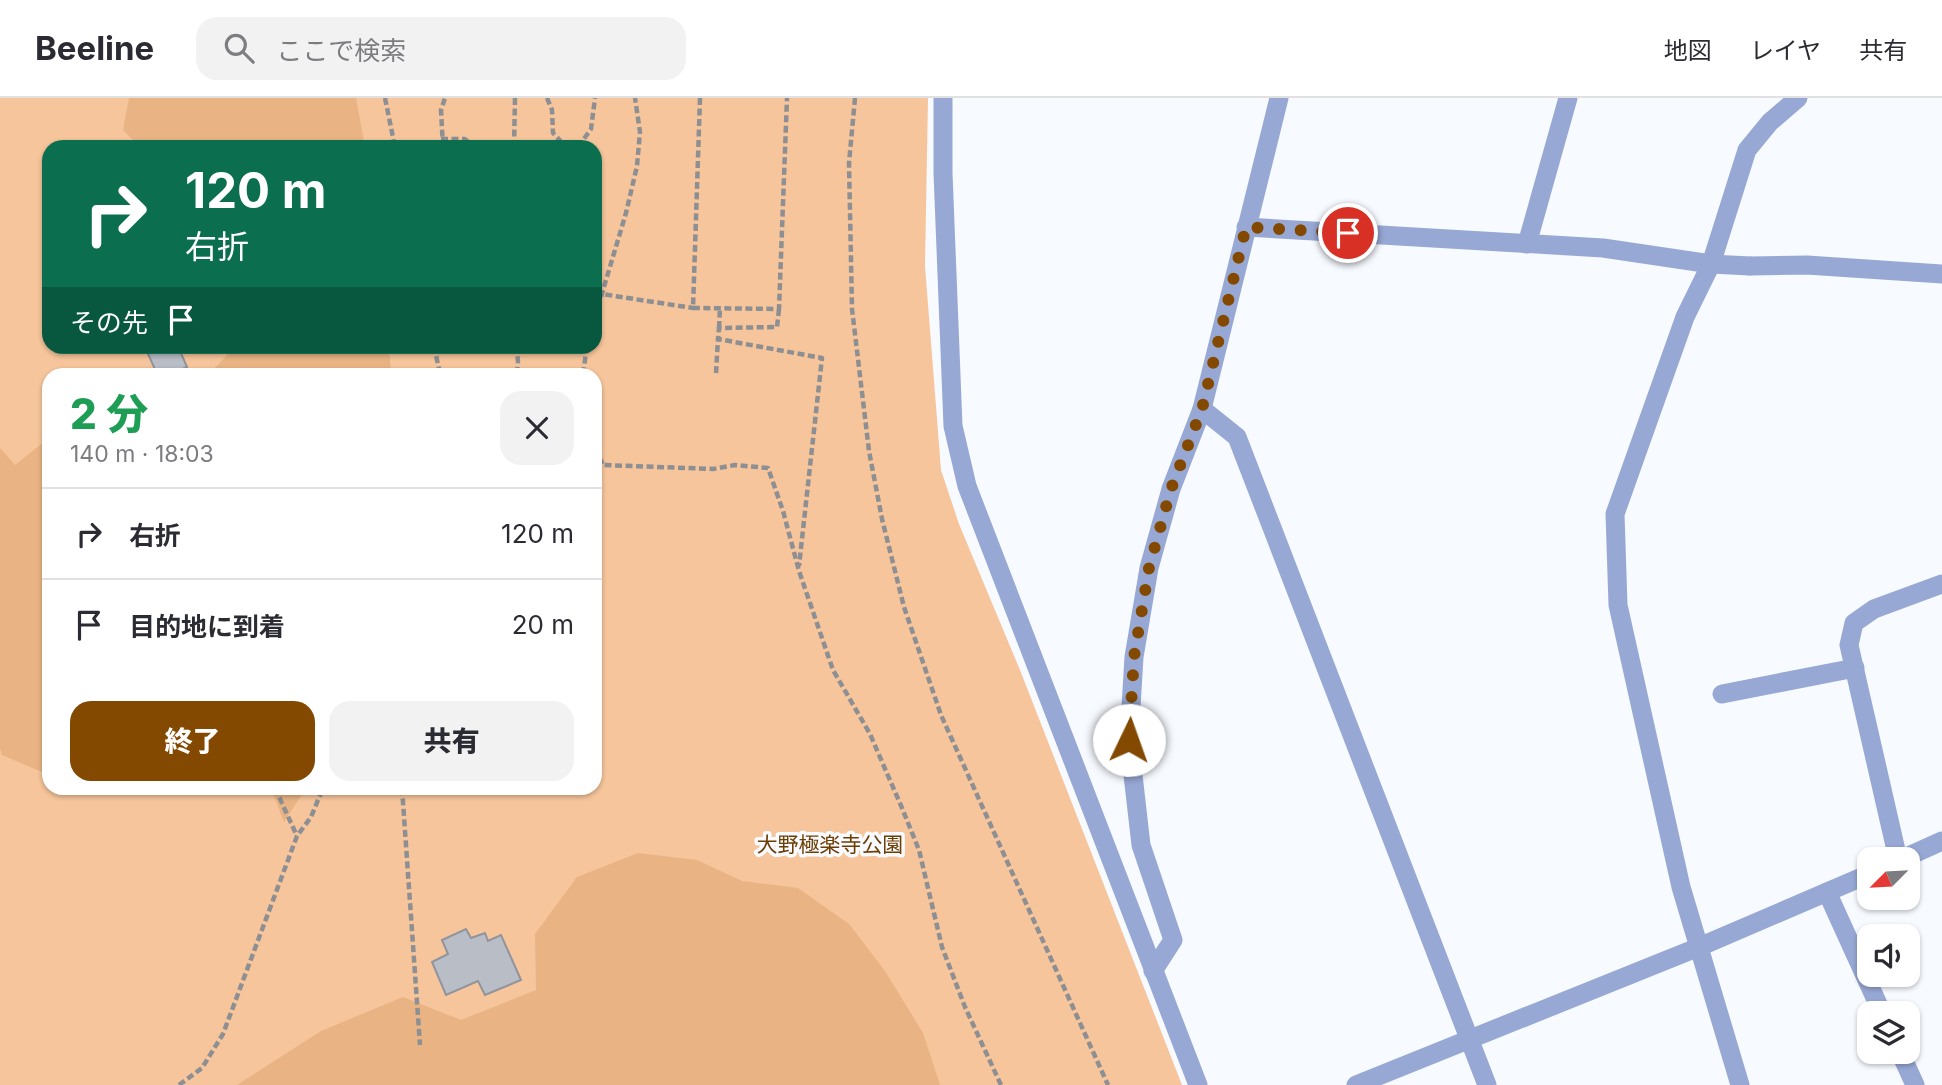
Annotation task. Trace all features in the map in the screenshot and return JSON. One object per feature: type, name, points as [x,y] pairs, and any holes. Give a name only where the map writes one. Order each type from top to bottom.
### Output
[{"type":"street","points":[[943,98],[943,173],[953,426],[967,486],[1198,1085]]},
{"type":"street","points":[[1153,971],[1173,940],[1141,845],[1129,740],[1134,657],[1149,568],[1171,489],[1202,409],[1279,98]]},
{"type":"street","points":[[1527,244],[1568,98]]},
{"type":"street","points":[[1740,1085],[1681,887],[1618,605],[1615,514],[1685,317],[1711,264],[1747,150],[1770,122],[1798,98]]},
{"type":"street","points":[[1246,227],[1603,248],[1711,264],[1807,265],[1942,274]]},
{"type":"street","points":[[1202,409],[1237,437],[1487,1085]]},
{"type":"street","points":[[1897,847],[1849,645],[1854,623],[1874,609],[1942,584]]},
{"type":"street","points":[[1722,694],[1855,668]]},
{"type":"street","points":[[1920,850],[1942,841]]},
{"type":"street","points":[[1356,1085],[1699,947],[1857,879]]},
{"type":"street","points":[[1827,892],[1877,1001]]},
{"type":"street","points":[[1905,1064],[1915,1085]]},
{"type":"path","points":[[385,98],[393,140]]},
{"type":"path","points":[[445,98],[441,110],[441,139],[466,140]]},
{"type":"path","points":[[514,140],[515,98]]},
{"type":"path","points":[[547,98],[552,110],[553,133],[559,140]]},
{"type":"path","points":[[583,140],[591,129],[595,98]]},
{"type":"path","points":[[602,282],[626,213],[637,166],[639,132],[635,98]]},
{"type":"path","points":[[693,308],[700,98]]},
{"type":"path","points":[[719,328],[777,327],[787,98]]},
{"type":"path","points":[[855,98],[849,163],[852,309],[869,451],[881,519],[904,607],[942,715],[1108,1085]]},
{"type":"path","points":[[602,295],[693,308],[779,309]]},
{"type":"path","points":[[716,373],[720,308]]},
{"type":"path","points":[[718,339],[822,358],[799,570]]},
{"type":"path","points":[[603,465],[713,469],[735,465],[768,468],[833,670],[870,734],[902,808],[919,850],[942,947],[965,1007],[1001,1085]]},
{"type":"path","points":[[278,795],[297,836]]},
{"type":"path","points":[[178,1085],[202,1068],[223,1034],[297,836],[311,817],[320,795]]},
{"type":"path","points":[[402,795],[420,1045]]},
{"type":"green space","name":"大野極楽寺公園","points":[[0,98],[928,98],[925,266],[941,470],[959,524],[1020,670],[1182,1085],[0,1085]]},
{"type":"shaded area","points":[[129,98],[356,98],[364,140],[133,140],[123,130]]},
{"type":"shaded area","points":[[228,354],[390,354],[391,368],[215,368]]},
{"type":"shaded area","points":[[42,444],[42,772],[2,755],[0,749],[0,448],[15,465]]},
{"type":"shaded area","points":[[274,795],[301,795],[284,822]]},
{"type":"shaded area","points":[[638,853],[697,860],[742,881],[798,888],[849,924],[885,971],[923,1033],[940,1085],[237,1085],[321,1031],[403,997],[461,1020],[536,990],[535,934],[577,877]]},
{"type":"building","points":[[148,354],[181,354],[187,367],[185,368],[154,368]]},
{"type":"building","points":[[466,929],[471,938],[485,933],[488,941],[501,935],[521,980],[485,995],[478,981],[446,995],[432,962],[448,954],[442,940]]},
{"type":"route","points":[[1129,740],[1134,657],[1149,568],[1171,489],[1202,409],[1246,227],[1348,233]]}]
